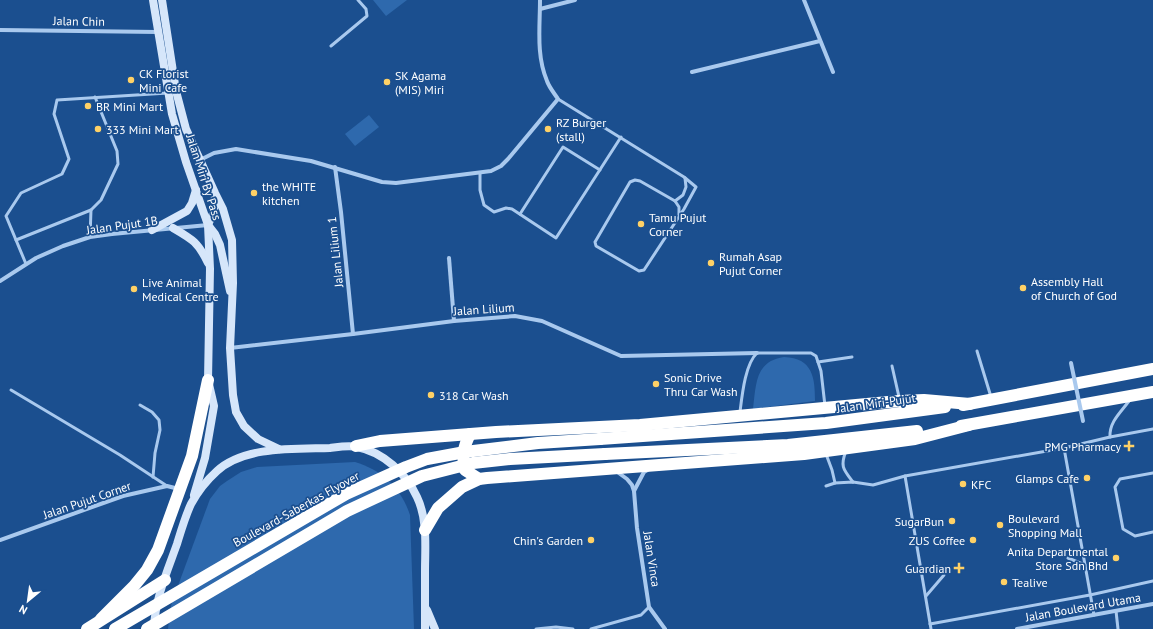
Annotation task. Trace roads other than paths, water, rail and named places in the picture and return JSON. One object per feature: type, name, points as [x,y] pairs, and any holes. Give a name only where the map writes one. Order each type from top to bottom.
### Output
[{"type":"highway","name":"Jalan Miri-Pujut","points":[[600,439],[826,424],[970,404],[1153,369]]},
{"type":"highway","points":[[101,619],[134,586],[147,570],[158,550],[181,490],[192,456],[208,380]]},
{"type":"highway","points":[[147,629],[347,511],[422,476],[473,463],[510,458],[788,445],[969,425],[1153,392]]},
{"type":"highway","points":[[356,446],[380,441],[470,434],[640,425],[899,401],[924,400],[970,404]]},
{"type":"highway","points":[[425,530],[438,508],[462,487],[488,478],[824,452],[915,439],[969,425]]},
{"type":"highway","points":[[470,434],[464,448],[463,460],[465,470],[479,480]]},
{"type":"highway","name":"Boulevard-Saberkas Flyover","points":[[115,629],[346,494],[406,467],[427,459],[472,451],[538,443],[600,439]]},
{"type":"highway","points":[[88,629],[101,619],[165,580]]},
{"type":"street","name":"Jalan Miri By Pass","points":[[153,0],[168,94],[177,132],[208,225],[210,269],[208,380],[214,406],[211,431],[205,458],[191,505]]},
{"type":"street","name":"Jalan Miri By Pass","points":[[162,0],[176,91],[181,112],[186,129],[223,209],[232,240],[233,283],[230,348],[233,395],[236,412],[244,426],[258,439],[279,449]]},
{"type":"street","points":[[200,160],[214,153],[236,149],[311,161],[382,182],[396,183],[491,171],[501,166],[508,159],[558,99],[547,82],[542,69],[540,53],[540,0]]},
{"type":"street","points":[[540,9],[575,0]]},
{"type":"street","points":[[804,0],[833,72]]},
{"type":"street","name":"Jalan Chin","points":[[0,30],[158,32]]},
{"type":"street","points":[[692,72],[820,41]]},
{"type":"street","name":"Jalan Lilium 1","points":[[334,167],[341,212],[353,334]]},
{"type":"street","points":[[152,230],[187,211],[192,203],[196,190]]},
{"type":"street","points":[[215,193],[215,205],[208,225],[215,234],[220,245],[232,300]]},
{"type":"street","name":"Jalan Pujut 1B","points":[[0,280],[26,264],[63,246],[90,237],[208,225]]},
{"type":"street","points":[[173,228],[196,243],[202,250],[210,269]]},
{"type":"street","points":[[449,258],[454,321]]},
{"type":"street","name":"Jalan Lilium","points":[[230,348],[454,321],[515,316],[542,321],[621,356],[757,353]]},
{"type":"street","points":[[1071,363],[1083,421]]},
{"type":"street","points":[[154,629],[156,605],[191,505],[203,486],[217,470],[231,462],[249,455],[279,449],[356,446],[387,460],[403,475],[418,498],[425,530],[425,629]]},
{"type":"street","points":[[634,492],[644,472],[654,465]]},
{"type":"street","points":[[611,468],[627,479],[632,485],[634,492]]},
{"type":"street","name":"Jalan Pujut Corner","points":[[0,540],[123,496],[167,486],[181,490]]},
{"type":"street","name":"Jalan Vinca","points":[[634,492],[637,528],[649,607],[665,628]]},
{"type":"street","name":"Jalan Boulevard Utama","points":[[1017,629],[1153,604]]},
{"type":"street","points":[[425,606],[435,629]]},
{"type":"lane","points":[[331,46],[367,16],[366,9],[358,0]]},
{"type":"lane","points":[[26,264],[6,216],[21,193],[62,174],[69,159],[54,114],[57,100],[168,94]]},
{"type":"lane","points":[[16,240],[91,210],[101,200],[118,164],[117,151],[95,97]]},
{"type":"lane","points":[[558,99],[684,177],[696,187],[680,215],[644,270],[639,271],[596,246],[595,242],[630,182],[635,180],[640,181],[674,201],[679,207],[680,215]]},
{"type":"lane","points":[[480,173],[480,190],[484,205],[494,212],[506,208],[512,209],[556,238],[621,137]]},
{"type":"lane","points":[[520,214],[563,147],[600,170]]},
{"type":"lane","points":[[674,201],[683,195],[686,187],[684,177]]},
{"type":"lane","points":[[90,237],[91,210]]},
{"type":"lane","points":[[978,350],[992,399]]},
{"type":"lane","points":[[740,416],[749,363],[752,356],[757,353],[810,353],[816,356],[821,371],[825,408]]},
{"type":"lane","points":[[818,362],[852,357]]},
{"type":"lane","points":[[892,366],[899,401]]},
{"type":"lane","points":[[11,390],[167,486]]},
{"type":"lane","points":[[1110,437],[1110,427],[1132,396]]},
{"type":"lane","points":[[140,405],[152,412],[158,420],[160,430],[154,453],[153,476]]},
{"type":"lane","points":[[826,486],[835,483],[853,482],[873,485],[905,476],[1064,448],[1153,429]]},
{"type":"lane","points":[[848,448],[842,461],[843,466],[853,482]]},
{"type":"lane","points":[[1064,448],[1094,615]]},
{"type":"lane","points":[[824,452],[832,470],[835,483]]},
{"type":"lane","points":[[1153,473],[1120,479],[1115,487],[1123,529],[1134,536],[1153,532]]},
{"type":"lane","points":[[905,476],[931,629]]},
{"type":"lane","points":[[1068,558],[1085,565]]},
{"type":"lane","points":[[926,596],[944,575]]},
{"type":"lane","points":[[930,624],[1153,581]]},
{"type":"lane","points":[[591,629],[641,615],[649,607]]},
{"type":"lane","points":[[1116,611],[1118,629]]},
{"type":"lane","points":[[536,629],[556,627],[573,629]]},
{"type":"place","name":"CK Florist Mini Cafe","points":[[131,80]]},
{"type":"place","name":"SK Agama (MIS) Miri","points":[[387,82]]},
{"type":"place","name":"BR Mini Mart","points":[[88,106]]},
{"type":"place","name":"333 Mini Mart","points":[[98,129]]},
{"type":"place","name":"RZ Burger (stall)","points":[[548,129]]},
{"type":"place","name":"the WHITE kitchen","points":[[254,193]]},
{"type":"place","name":"Tamu Pujut Corner","points":[[641,224]]},
{"type":"place","name":"Rumah Asap Pujut Corner","points":[[711,263]]},
{"type":"place","name":"Assembly Hall of Church of God","points":[[1023,288]]},
{"type":"place","name":"Live Animal Medical Centre","points":[[134,289]]},
{"type":"place","name":"Sonic Drive Thru Car Wash","points":[[656,384]]},
{"type":"place","name":"318 Car Wash","points":[[431,395]]},
{"type":"place","name":"PMG Pharmacy","points":[[1129,446]]},
{"type":"place","name":"Glamps Cafe","points":[[1087,478]]},
{"type":"place","name":"KFC","points":[[963,484]]},
{"type":"place","name":"SugarBun","points":[[952,521]]},
{"type":"place","name":"Boulevard Shopping Mall","points":[[1000,525]]},
{"type":"place","name":"Chin's Garden","points":[[591,540]]},
{"type":"place","name":"ZUS Coffee","points":[[973,540]]},
{"type":"place","name":"Anita Departmental Store Sdn Bhd","points":[[1116,558]]},
{"type":"place","name":"Guardian","points":[[959,568]]},
{"type":"place","name":"Tealive","points":[[1004,582]]}]
